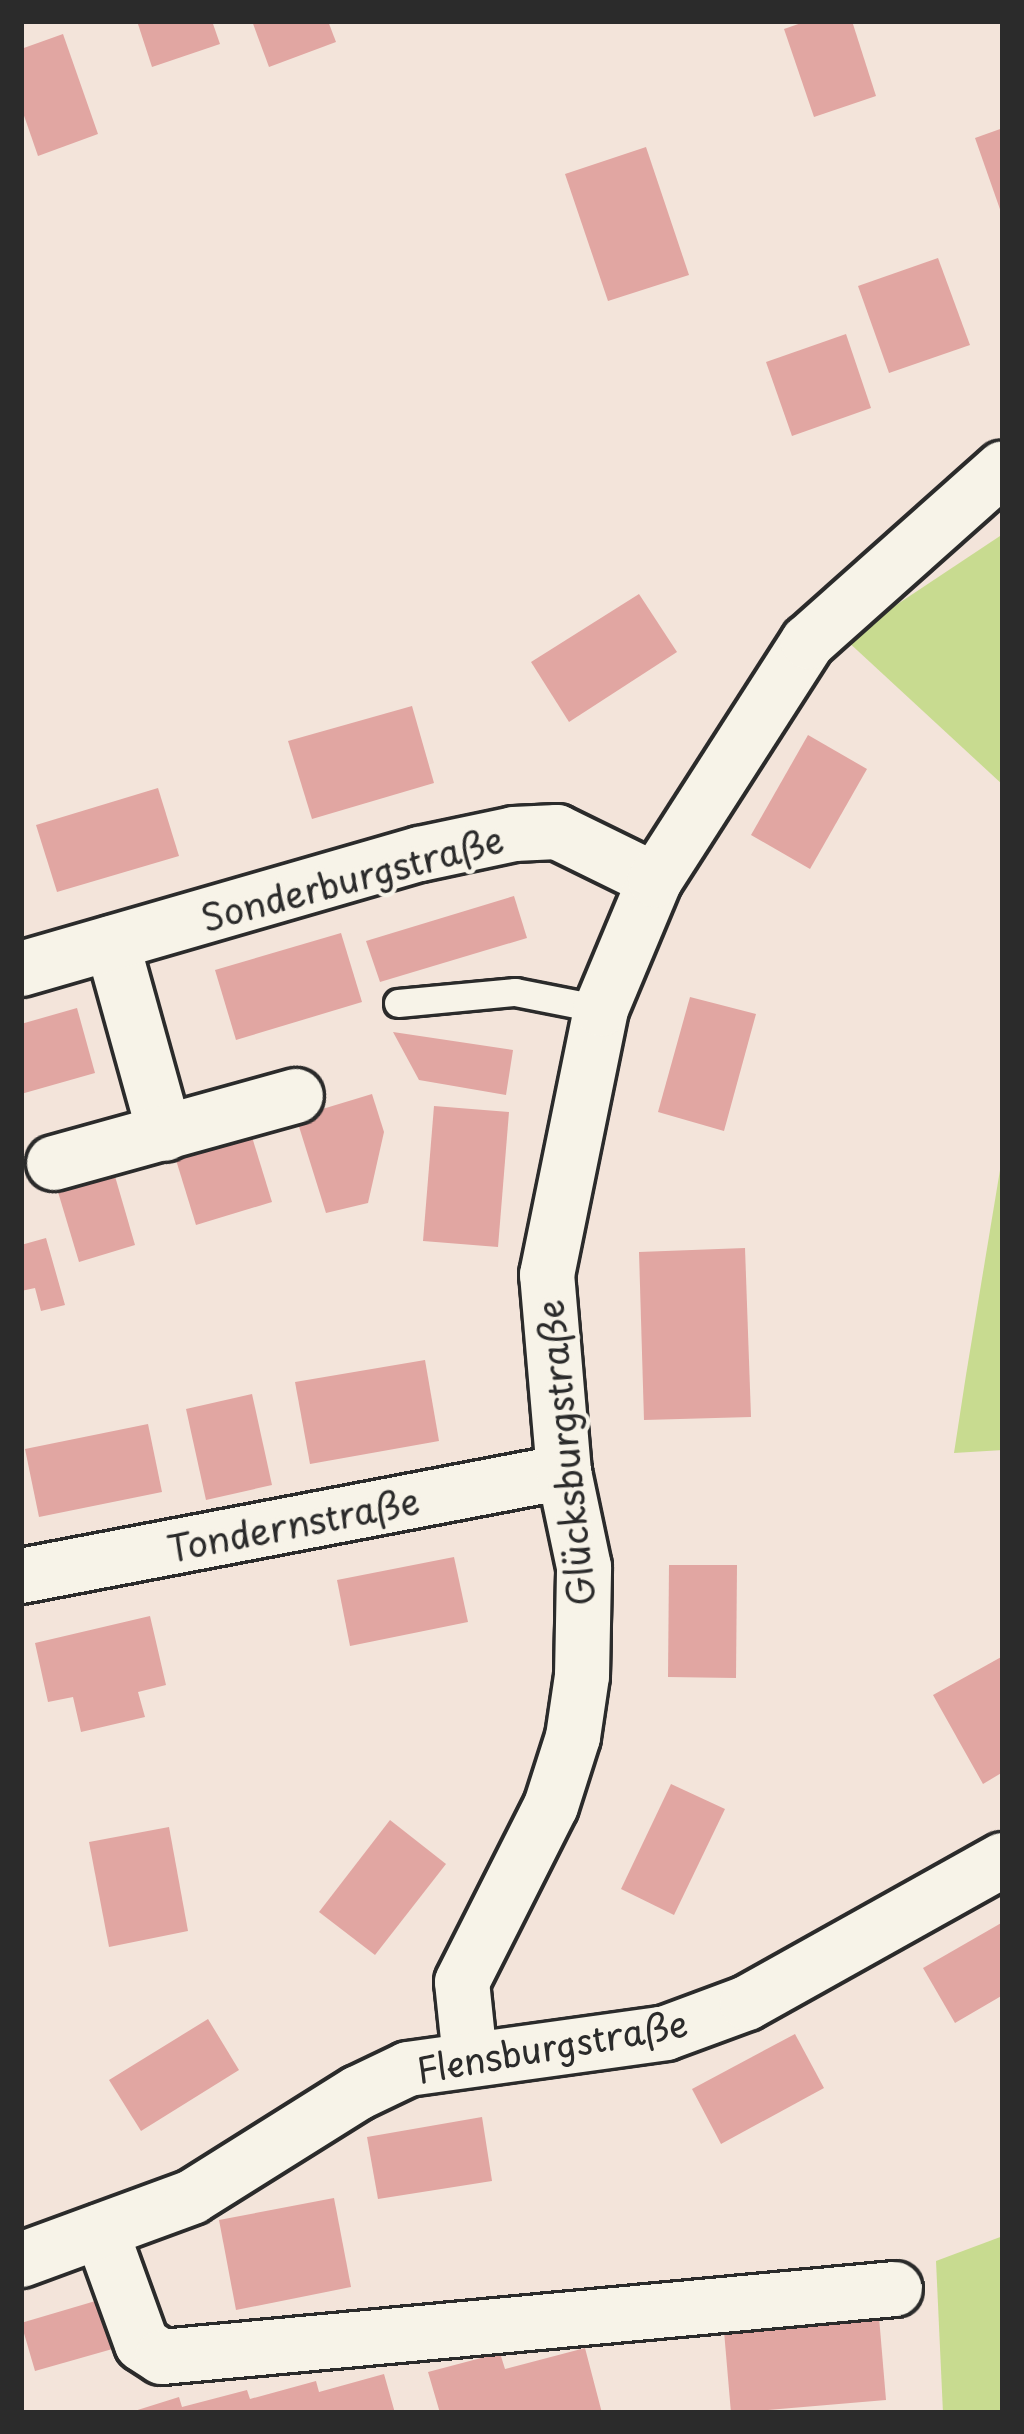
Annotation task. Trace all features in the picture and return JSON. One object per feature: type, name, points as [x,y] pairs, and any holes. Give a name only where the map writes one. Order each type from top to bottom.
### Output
[{"type":"street","name":"Glücksburgstraße","points":[[470,2058],[462,1982],[551,1806],[573,1737],[582,1676],[584,1567],[564,1472],[547,1275],[601,1009],[655,880],[808,642],[1003,468]]},
{"type":"street","name":"Sonderburgstraße","points":[[21,969],[420,854],[514,834],[557,832],[655,880]]},
{"type":"street","points":[[112,943],[165,1134]]},
{"type":"street","points":[[54,1163],[296,1096]]},
{"type":"street","name":"Tondernstraße","points":[[21,1576],[564,1472]]},
{"type":"street","name":"Flensburgstraße","points":[[21,2260],[191,2197],[392,2077],[470,2058],[666,2032],[747,2003],[1003,1860]]},
{"type":"street","points":[[101,2231],[142,2344],[162,2357],[896,2289]]},
{"type":"lane","points":[[398,1003],[514,992],[601,1009]]},
{"type":"green space","points":[[1003,534],[1003,785],[845,639]]},
{"type":"green space","points":[[1003,1152],[1003,1450],[954,1453],[966,1375]]},
{"type":"green space","points":[[1003,2236],[1003,2413],[943,2413],[936,2261]]},
{"type":"building","points":[[137,21],[212,21],[220,44],[152,67]]},
{"type":"building","points":[[252,21],[328,21],[336,42],[269,67]]},
{"type":"building","points":[[807,21],[852,21],[876,96],[814,117],[784,29]]},
{"type":"building","points":[[63,34],[98,134],[38,156],[21,107],[21,49]]},
{"type":"building","points":[[1003,128],[1003,214],[1002,215],[975,138]]},
{"type":"building","points":[[646,147],[689,275],[608,301],[565,174]]},
{"type":"building","points":[[938,258],[970,345],[889,373],[858,286]]},
{"type":"building","points":[[846,334],[871,408],[792,436],[766,362]]},
{"type":"building","points":[[639,594],[677,652],[569,722],[531,662]]},
{"type":"building","points":[[412,706],[434,783],[312,819],[288,741]]},
{"type":"building","points":[[808,735],[867,769],[810,869],[751,835]]},
{"type":"building","points":[[158,788],[179,856],[57,892],[36,825]]},
{"type":"building","points":[[514,896],[527,938],[380,982],[366,941]]},
{"type":"building","points":[[341,933],[362,1002],[236,1040],[215,970]]},
{"type":"building","points":[[690,997],[756,1014],[724,1131],[658,1112]]},
{"type":"building","points":[[77,1008],[95,1073],[21,1094],[21,1024]]},
{"type":"building","points":[[393,1032],[513,1050],[506,1095],[419,1080]]},
{"type":"building","points":[[372,1094],[384,1132],[368,1203],[326,1213],[296,1117]]},
{"type":"building","points":[[434,1106],[509,1112],[498,1247],[423,1241]]},
{"type":"building","points":[[252,1137],[272,1202],[196,1225],[176,1160]]},
{"type":"building","points":[[112,1166],[135,1245],[79,1262],[55,1182]]},
{"type":"building","points":[[46,1238],[65,1305],[41,1311],[35,1288],[21,1291],[21,1245]]},
{"type":"building","points":[[745,1248],[751,1417],[644,1420],[639,1252]]},
{"type":"building","points":[[425,1360],[439,1441],[310,1464],[295,1382]]},
{"type":"building","points":[[252,1394],[272,1485],[206,1500],[186,1409]]},
{"type":"building","points":[[148,1424],[162,1492],[39,1517],[25,1449]]},
{"type":"building","points":[[454,1557],[468,1622],[350,1646],[337,1580]]},
{"type":"building","points":[[669,1565],[737,1565],[736,1678],[668,1677]]},
{"type":"building","points":[[150,1616],[166,1685],[138,1692],[145,1717],[81,1732],[73,1697],[48,1702],[35,1643]]},
{"type":"building","points":[[1003,1656],[1003,1772],[983,1784],[933,1695]]},
{"type":"building","points":[[671,1784],[725,1809],[674,1915],[621,1889]]},
{"type":"building","points":[[390,1820],[446,1864],[375,1955],[319,1912]]},
{"type":"building","points":[[169,1827],[188,1931],[109,1947],[89,1842]]},
{"type":"building","points":[[1003,1922],[1003,1995],[955,2023],[923,1968]]},
{"type":"building","points":[[208,2019],[239,2070],[141,2131],[109,2080]]},
{"type":"building","points":[[795,2034],[824,2088],[721,2144],[692,2089]]},
{"type":"building","points":[[482,2117],[492,2181],[378,2199],[367,2137]]},
{"type":"building","points":[[334,2198],[351,2287],[236,2310],[219,2220]]},
{"type":"building","points":[[109,2297],[123,2346],[35,2371],[21,2323]]},
{"type":"building","points":[[879,2317],[886,2400],[731,2413],[724,2331]]},
{"type":"building","points":[[585,2348],[602,2413],[440,2413],[428,2372],[500,2353],[505,2369]]},
{"type":"building","points":[[384,2374],[395,2413],[128,2413],[179,2397],[182,2407],[247,2390],[250,2399],[316,2381],[319,2392]]}]
